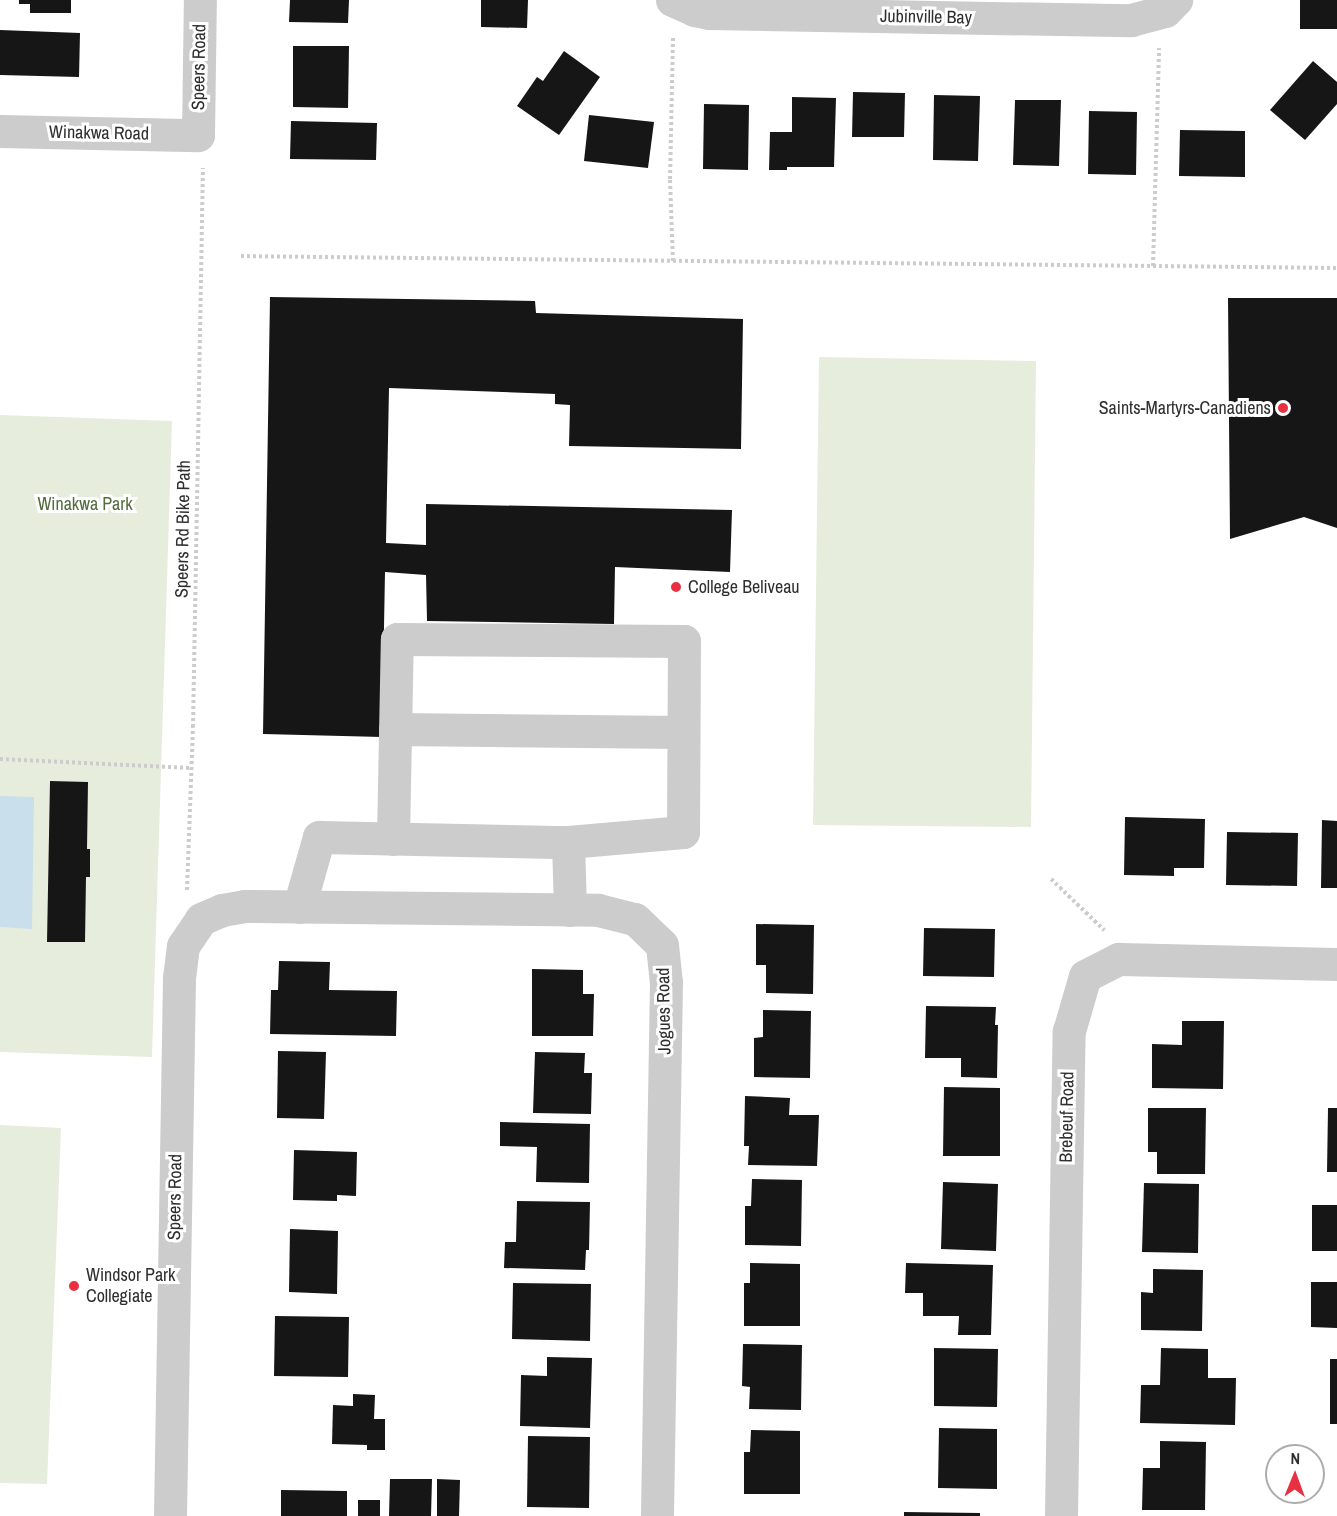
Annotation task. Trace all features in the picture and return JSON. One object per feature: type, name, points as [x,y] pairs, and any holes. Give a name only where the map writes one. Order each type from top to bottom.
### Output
[{"type":"street","name":"Speers Road","points":[[198,135],[200,0]]},
{"type":"street","name":"Jubinville Bay","points":[[673,1],[709,13],[1131,21],[1168,7]]},
{"type":"street","name":"Winakwa Road","points":[[0,131],[198,135]]},
{"type":"street","points":[[299,907],[319,837],[393,839],[568,842],[683,832],[684,641],[397,639],[393,839]]},
{"type":"street","points":[[395,729],[683,732]]},
{"type":"street","points":[[568,842],[570,910]]},
{"type":"street","name":"Jogues Road","points":[[201,919],[222,910],[244,906],[598,910],[635,919],[662,945],[666,982],[657,1516]]},
{"type":"street","name":"Speers Road","points":[[170,1516],[179,978],[183,946],[201,919]]},
{"type":"street","name":"Brebeuf Road","points":[[1061,1516],[1069,1030],[1085,976],[1119,959],[1337,964]]},
{"type":"path","points":[[673,1],[670,180],[673,263]]},
{"type":"path","points":[[1154,266],[1168,7]]},
{"type":"path","name":"Speers Rd Bike Path","points":[[198,135],[204,175],[187,890],[194,912],[201,919]]},
{"type":"path","points":[[241,256],[673,263],[1337,268]]},
{"type":"path","points":[[0,759],[191,768]]},
{"type":"path","points":[[1051,879],[1135,960]]},
{"type":"green space","points":[[819,357],[1036,361],[1031,827],[813,825]]},
{"type":"green space","name":"Winakwa Park","points":[[0,415],[172,421],[152,1057],[0,1052]]},
{"type":"green space","points":[[0,1125],[61,1128],[47,1484],[0,1483]]},
{"type":"water","points":[[0,796],[34,797],[32,929],[0,927]]},
{"type":"building","points":[[19,0],[71,0],[71,13],[30,13],[30,4],[19,4]]},
{"type":"building","points":[[290,0],[349,0],[348,23],[289,22]]},
{"type":"building","points":[[481,0],[528,0],[527,28],[481,27]]},
{"type":"building","points":[[1300,0],[1337,0],[1337,29],[1300,29]]},
{"type":"building","points":[[0,30],[80,33],[79,77],[0,75]]},
{"type":"building","points":[[293,46],[349,46],[348,108],[293,107]]},
{"type":"building","points":[[564,51],[600,77],[559,135],[517,106],[537,77],[543,81]]},
{"type":"building","points":[[1313,61],[1337,82],[1337,104],[1305,140],[1270,110]]},
{"type":"building","points":[[853,92],[905,93],[904,137],[852,137]]},
{"type":"building","points":[[934,95],[980,96],[978,161],[933,160]]},
{"type":"building","points":[[792,97],[836,98],[834,167],[787,167],[787,170],[769,170],[770,132],[792,132]]},
{"type":"building","points":[[1015,100],[1061,100],[1059,166],[1013,165]]},
{"type":"building","points":[[704,104],[749,105],[748,170],[703,169]]},
{"type":"building","points":[[1089,111],[1137,112],[1136,175],[1088,174]]},
{"type":"building","points":[[589,115],[654,122],[648,168],[584,161]]},
{"type":"building","points":[[291,121],[377,123],[376,160],[290,159]]},
{"type":"building","points":[[1180,130],[1245,131],[1245,177],[1179,176]]},
{"type":"building","points":[[270,297],[535,301],[536,313],[743,319],[741,449],[569,446],[570,405],[555,404],[555,394],[389,388],[386,543],[426,545],[426,504],[732,510],[730,572],[615,567],[614,624],[427,621],[426,575],[385,572],[382,737],[263,734]]},
{"type":"building","name":"Saints-Martyrs-Canadiens","points":[[1228,298],[1337,298],[1337,528],[1304,517],[1230,539]]},
{"type":"building","points":[[50,781],[88,782],[87,849],[90,849],[90,877],[86,877],[85,942],[47,942]]},
{"type":"building","points":[[1125,817],[1205,819],[1204,868],[1174,868],[1174,876],[1124,875]]},
{"type":"building","points":[[1322,820],[1337,821],[1337,888],[1321,888]]},
{"type":"building","points":[[1227,832],[1298,833],[1297,886],[1226,885]]},
{"type":"building","points":[[756,924],[814,925],[813,994],[766,993],[766,965],[756,965]]},
{"type":"building","points":[[924,928],[995,929],[994,977],[923,976]]},
{"type":"building","points":[[279,961],[330,962],[329,990],[397,991],[396,1036],[270,1034],[271,990],[278,990]]},
{"type":"building","points":[[532,969],[583,970],[583,994],[594,994],[593,1036],[532,1036]]},
{"type":"building","points":[[926,1006],[996,1007],[997,1078],[961,1077],[961,1058],[925,1058]]},
{"type":"building","points":[[763,1010],[811,1011],[810,1078],[754,1077],[754,1038],[763,1037]]},
{"type":"building","points":[[1182,1021],[1224,1021],[1223,1089],[1152,1088],[1152,1044],[1182,1045]]},
{"type":"building","points":[[278,1051],[326,1052],[324,1119],[277,1118]]},
{"type":"building","points":[[535,1052],[585,1053],[584,1073],[592,1073],[591,1114],[533,1113]]},
{"type":"building","points":[[944,1087],[1000,1088],[1000,1156],[943,1156]]},
{"type":"building","points":[[745,1096],[790,1098],[789,1115],[819,1115],[817,1166],[748,1165],[749,1146],[744,1146]]},
{"type":"building","points":[[1148,1108],[1206,1108],[1205,1174],[1157,1174],[1157,1152],[1148,1152]]},
{"type":"building","points":[[1328,1108],[1337,1108],[1337,1172],[1327,1172]]},
{"type":"building","points":[[500,1122],[590,1124],[589,1183],[536,1182],[537,1147],[500,1146]]},
{"type":"building","points":[[294,1150],[357,1152],[356,1196],[337,1195],[337,1201],[293,1200]]},
{"type":"building","points":[[752,1179],[802,1180],[801,1246],[745,1245],[745,1206],[751,1206]]},
{"type":"building","points":[[943,1182],[998,1184],[996,1251],[941,1249]]},
{"type":"building","points":[[1144,1183],[1199,1184],[1198,1253],[1142,1252]]},
{"type":"building","points":[[517,1201],[590,1202],[589,1250],[586,1250],[585,1270],[504,1268],[505,1242],[516,1242]]},
{"type":"building","points":[[1312,1205],[1337,1205],[1337,1251],[1312,1251]]},
{"type":"building","points":[[290,1229],[338,1231],[337,1294],[289,1292]]},
{"type":"building","points":[[750,1263],[800,1264],[800,1326],[744,1326],[744,1283],[750,1283]]},
{"type":"building","points":[[906,1263],[993,1265],[991,1335],[958,1335],[959,1316],[923,1316],[923,1293],[905,1293]]},
{"type":"building","points":[[1153,1269],[1203,1270],[1202,1331],[1141,1330],[1141,1292],[1153,1293]]},
{"type":"building","points":[[1311,1282],[1337,1282],[1337,1328],[1311,1327]]},
{"type":"building","points":[[513,1283],[591,1284],[590,1341],[512,1339]]},
{"type":"building","points":[[275,1316],[349,1317],[348,1377],[274,1376]]},
{"type":"building","points":[[743,1344],[802,1345],[801,1410],[749,1409],[750,1387],[742,1386]]},
{"type":"building","points":[[934,1348],[998,1349],[997,1407],[934,1406]]},
{"type":"building","points":[[1161,1348],[1208,1349],[1208,1378],[1236,1378],[1235,1425],[1140,1423],[1141,1385],[1160,1385]]},
{"type":"building","points":[[547,1357],[592,1358],[590,1428],[520,1426],[521,1375],[547,1376]]},
{"type":"building","points":[[1330,1359],[1337,1359],[1337,1424],[1330,1424]]},
{"type":"building","points":[[353,1394],[375,1395],[374,1419],[385,1419],[385,1450],[367,1450],[367,1445],[332,1444],[333,1405],[353,1406]]},
{"type":"building","points":[[939,1428],[997,1429],[997,1489],[938,1488]]},
{"type":"building","points":[[751,1430],[800,1431],[800,1494],[744,1494],[744,1452],[750,1452]]},
{"type":"building","points":[[528,1436],[590,1437],[589,1508],[527,1507]]},
{"type":"building","points":[[1160,1441],[1206,1442],[1205,1510],[1142,1510],[1143,1468],[1160,1468]]},
{"type":"building","points":[[390,1479],[432,1479],[431,1516],[389,1516]]},
{"type":"building","points":[[437,1479],[460,1480],[459,1516],[437,1516]]},
{"type":"building","points":[[281,1490],[347,1491],[347,1516],[281,1516]]},
{"type":"building","points":[[358,1500],[380,1500],[380,1516],[358,1516]]},
{"type":"building","points":[[904,1512],[980,1513],[980,1516],[904,1516]]},
{"type":"place","name":"Saints-Martyrs-Canadiens","points":[[1283,408]]},
{"type":"place","name":"College Beliveau","points":[[676,587]]},
{"type":"place","name":"Windsor Park Collegiate","points":[[74,1286]]}]
